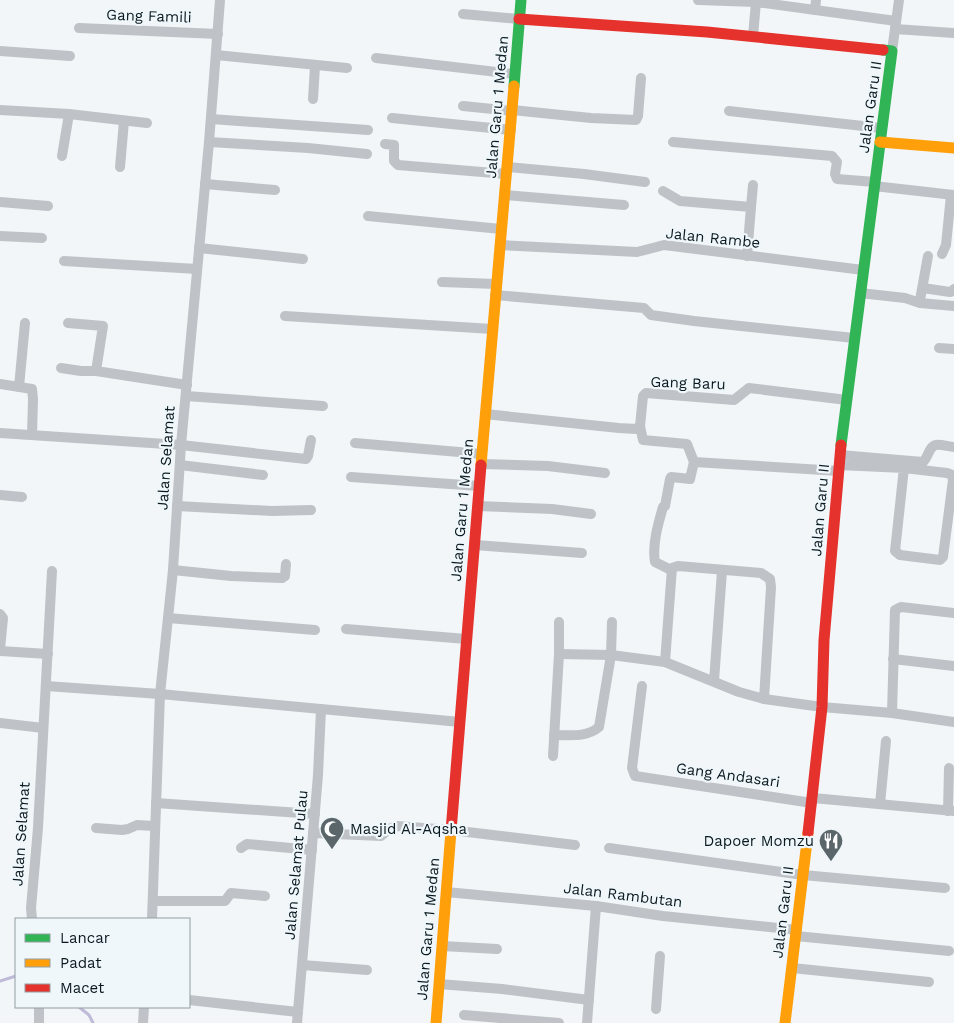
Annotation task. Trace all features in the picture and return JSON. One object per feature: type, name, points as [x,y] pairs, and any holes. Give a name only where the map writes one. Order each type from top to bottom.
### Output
[{"type":"street","name":"Jalan Selamat","points":[[152,918],[160,694],[173,570],[181,444],[198,269],[220,0]]},
{"type":"street","name":"Jalan Garu 1 Medan","points":[[436,1023],[466,639],[521,0]]},
{"type":"street","points":[[698,0],[816,5],[895,25],[954,33]]},
{"type":"street","name":"Jalan Garu II","points":[[785,1023],[813,801],[822,707],[824,640],[839,464],[899,0]]},
{"type":"street","points":[[753,36],[756,2]]},
{"type":"street","points":[[463,14],[753,36],[892,51]]},
{"type":"street","name":"Gang Famili","points":[[79,28],[218,34]]},
{"type":"street","points":[[0,51],[70,56]]},
{"type":"street","points":[[216,55],[347,68]]},
{"type":"street","points":[[376,58],[514,74]]},
{"type":"street","points":[[313,99],[315,66]]},
{"type":"street","points":[[463,106],[591,118],[636,120],[638,118],[641,78]]},
{"type":"street","points":[[0,110],[69,114],[147,123]]},
{"type":"street","points":[[729,111],[881,128]]},
{"type":"street","points":[[62,156],[69,114]]},
{"type":"street","points":[[392,118],[511,130]]},
{"type":"street","points":[[211,119],[368,130]]},
{"type":"street","points":[[120,167],[124,121]]},
{"type":"street","points":[[209,142],[308,148],[367,154]]},
{"type":"street","points":[[673,142],[832,156],[837,162],[835,174],[837,179],[953,195],[946,245],[942,254]]},
{"type":"street","points":[[880,142],[954,148]]},
{"type":"street","points":[[384,144],[394,145],[394,161],[398,165],[584,174],[645,182]]},
{"type":"street","points":[[205,184],[275,190]]},
{"type":"street","points":[[747,256],[753,185]]},
{"type":"street","points":[[663,191],[680,202],[751,207]]},
{"type":"street","points":[[504,195],[624,205]]},
{"type":"street","points":[[0,202],[48,206]]},
{"type":"street","points":[[368,216],[501,228]]},
{"type":"street","points":[[0,236],[42,238]]},
{"type":"street","name":"Jalan Rambe","points":[[500,245],[637,252],[664,245],[863,270]]},
{"type":"street","points":[[199,248],[303,259]]},
{"type":"street","points":[[920,300],[928,256]]},
{"type":"street","points":[[64,262],[198,269]]},
{"type":"street","points":[[442,282],[644,308],[651,314],[694,321],[854,338]]},
{"type":"street","points":[[922,288],[950,292],[954,289]]},
{"type":"street","points":[[860,293],[904,298],[920,303],[954,306]]},
{"type":"street","points":[[285,316],[492,329]]},
{"type":"street","points":[[19,387],[25,323]]},
{"type":"street","points":[[68,323],[103,326],[96,371]]},
{"type":"street","points":[[939,348],[954,349]]},
{"type":"street","points":[[61,368],[96,371],[186,390],[323,406]]},
{"type":"street","points":[[0,384],[30,388],[33,391],[32,435]]},
{"type":"street","name":"Gang Baru","points":[[640,426],[643,396],[646,393],[734,400],[750,388],[847,400]]},
{"type":"street","points":[[485,414],[619,428],[636,429],[640,426],[644,440],[687,444],[694,462],[690,479],[672,477],[670,479],[665,506],[658,523],[655,562],[671,570]]},
{"type":"street","points":[[0,433],[181,444],[306,459],[310,440]]},
{"type":"street","points":[[356,443],[605,473]]},
{"type":"street","points":[[694,462],[839,464],[923,462],[935,445],[954,447]]},
{"type":"street","points":[[839,464],[904,468],[950,473],[953,477],[943,557],[940,560],[900,555],[895,551],[904,468]]},
{"type":"street","points":[[180,465],[263,475]]},
{"type":"street","points":[[351,477],[479,486]]},
{"type":"street","points":[[0,495],[22,498]]},
{"type":"street","points":[[177,506],[272,511],[311,510]]},
{"type":"street","points":[[478,506],[552,509],[591,514]]},
{"type":"street","points":[[475,545],[582,553]]},
{"type":"street","points":[[173,570],[231,576],[282,578],[285,576],[286,564]]},
{"type":"street","points":[[671,570],[678,566],[760,573],[768,577],[770,582],[764,699]]},
{"type":"street","points":[[665,662],[671,570]]},
{"type":"street","points":[[714,681],[722,571]]},
{"type":"street","name":"Jalan Selamat","points":[[32,918],[52,572]]},
{"type":"street","points":[[892,713],[896,608],[954,612]]},
{"type":"street","points":[[0,614],[3,616],[0,650],[48,654]]},
{"type":"street","points":[[168,618],[315,630]]},
{"type":"street","points":[[553,756],[560,654],[559,622]]},
{"type":"street","points":[[554,735],[583,734],[592,732],[598,727],[611,655],[612,622]]},
{"type":"street","points":[[346,629],[466,639]]},
{"type":"street","points":[[560,654],[611,655],[665,662],[739,692],[764,699],[954,722]]},
{"type":"street","points":[[893,659],[954,666]]},
{"type":"street","points":[[46,686],[160,694],[460,722]]},
{"type":"street","name":"Gang Andasari","points":[[642,686],[632,768],[635,776],[813,801],[880,804],[951,811]]},
{"type":"street","name":"Jalan Selamat Pulau","points":[[297,1023],[315,814],[321,708]]},
{"type":"street","points":[[0,723],[43,728]]},
{"type":"street","points":[[880,804],[886,741]]},
{"type":"street","points":[[949,768],[951,811]]},
{"type":"street","points":[[156,803],[315,814]]},
{"type":"street","points":[[96,828],[122,830],[137,825],[154,826]]},
{"type":"street","points":[[313,833],[381,836],[397,826],[451,830],[575,845]]},
{"type":"street","points":[[241,848],[247,844],[312,850]]},
{"type":"street","points":[[608,848],[803,875],[945,888]]},
{"type":"street","name":"Jalan Rambutan","points":[[446,892],[596,906],[949,951]]},
{"type":"street","points":[[153,901],[224,901],[231,893],[265,896]]},
{"type":"street","points":[[587,1023],[596,906]]},
{"type":"street","points":[[442,946],[497,949]]},
{"type":"street","points":[[656,1009],[660,956]]},
{"type":"street","points":[[302,965],[368,970]]},
{"type":"street","points":[[792,968],[929,982]]},
{"type":"street","points":[[439,984],[502,989],[589,1000]]},
{"type":"street","points":[[190,1000],[298,1012]]},
{"type":"street","points":[[39,1023],[40,1008]]},
{"type":"street","points":[[143,1023],[144,1008]]},
{"type":"street","points":[[464,1015],[559,1023]]},
{"type":"waterway","points":[[0,981],[15,976]]},
{"type":"waterway","points":[[80,1008],[89,1015],[93,1023]]},
{"type":"traffic: fast","points":[[514,86],[521,0]]},
{"type":"traffic: fast","points":[[841,445],[892,51],[883,50]]},
{"type":"traffic: slow","points":[[481,465],[514,86]]},
{"type":"traffic: slow","points":[[880,142],[954,148]]},
{"type":"traffic: slow","points":[[436,1023],[451,831]]},
{"type":"traffic: slow","points":[[785,1023],[808,833]]},
{"type":"traffic: jam","points":[[519,19],[707,32],[883,50]]},
{"type":"traffic: jam","points":[[808,833],[822,707],[824,640],[841,445]]},
{"type":"traffic: jam","points":[[451,831],[481,465]]},
{"type":"place","name":"Masjid Al-Aqsha","points":[[332,850]]},
{"type":"place","name":"Dapoer Momzu","points":[[831,862]]}]
